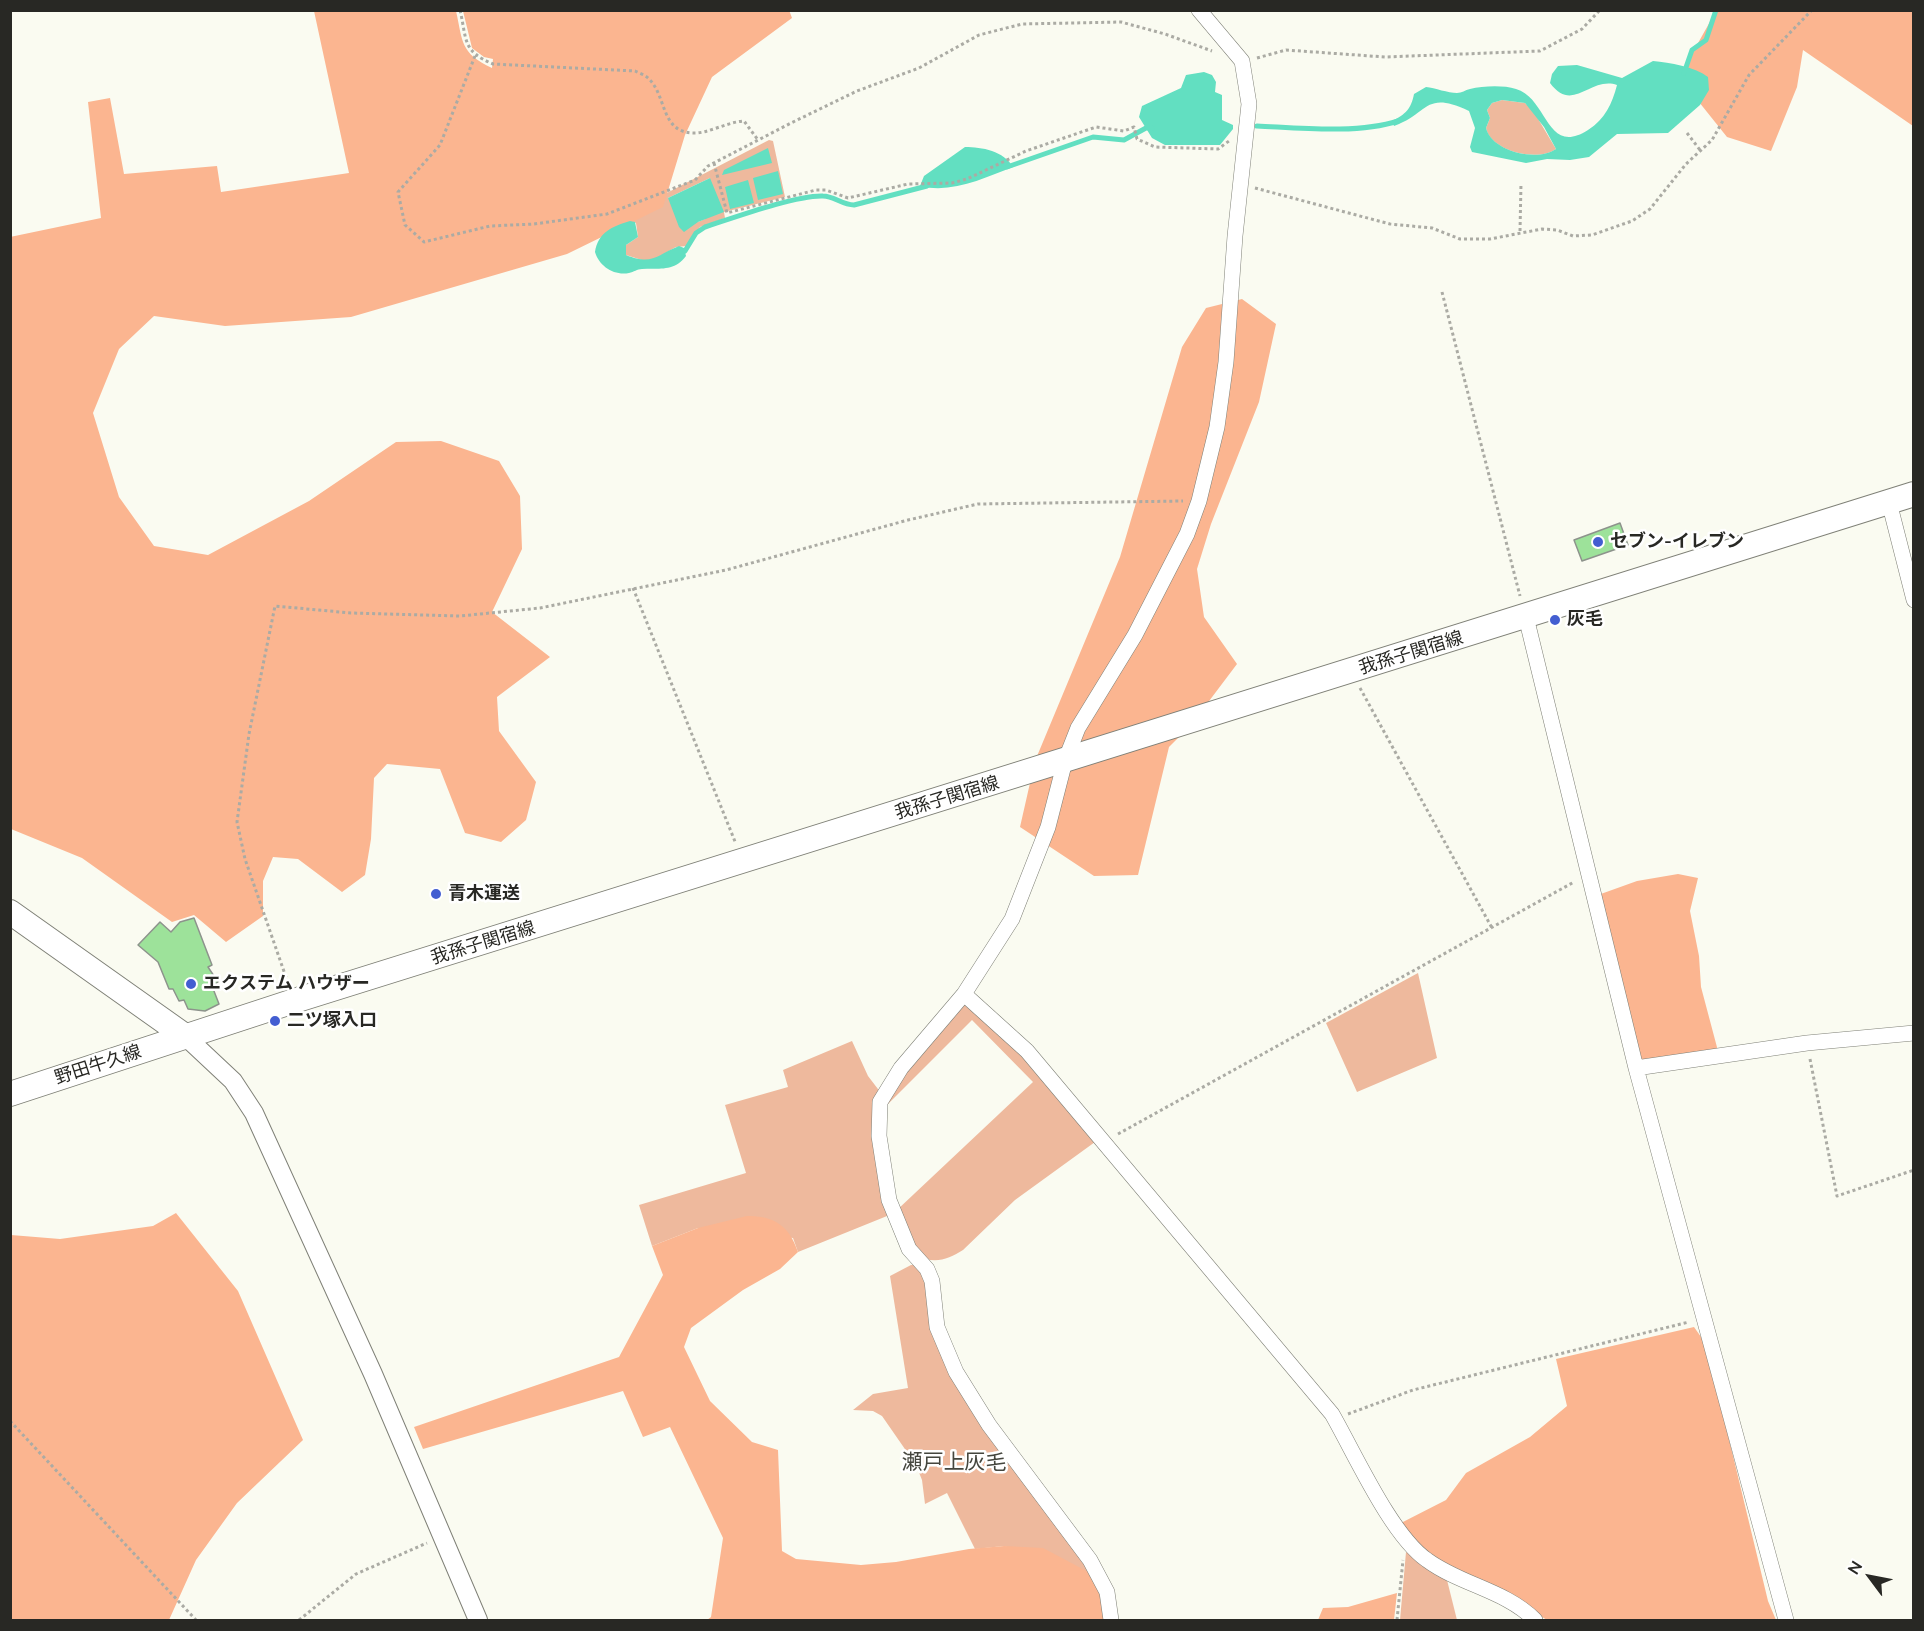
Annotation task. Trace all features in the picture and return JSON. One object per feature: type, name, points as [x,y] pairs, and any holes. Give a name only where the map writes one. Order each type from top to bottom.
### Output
[{"type":"main road","name":"我孫子関宿線","points":[[185,1036],[1914,494]]},
{"type":"main road","points":[[10,912],[185,1036]]},
{"type":"main road","name":"野田牛久線","points":[[10,1094],[185,1036]]},
{"type":"street","points":[[1111,1620],[1107,1592],[1090,1560],[989,1425],[956,1372],[937,1327],[932,1281],[927,1269],[909,1249],[889,1200],[879,1136],[880,1102],[901,1068],[964,994],[1012,919],[1027,886],[1048,827],[1065,760],[1078,728],[1135,635],[1187,534],[1199,501],[1216,427],[1226,362],[1250,104],[1242,61],[1199,10]]},
{"type":"street","points":[[1889,502],[1914,600]]},
{"type":"street","points":[[1526,617],[1636,1068],[1785,1620]]},
{"type":"street","points":[[964,994],[1027,1051],[1335,1419],[1364,1473],[1412,1547],[1427,1560],[1499,1595],[1535,1620]]},
{"type":"street","points":[[1636,1068],[1807,1043],[1914,1033]]},
{"type":"street","points":[[185,1036],[233,1080],[254,1113],[444,1535],[478,1620]]},
{"type":"path","points":[[460,10],[468,48],[475,56],[493,64],[635,70],[649,78],[671,124],[680,130],[695,134],[730,122],[744,121],[758,140]]},
{"type":"path","points":[[1242,61],[1286,50],[1385,57],[1540,51],[1582,29],[1600,10]]},
{"type":"path","points":[[1241,185],[1280,193],[1390,224],[1432,228],[1460,239],[1490,239],[1520,231],[1557,230],[1573,236],[1592,235],[1632,221],[1650,209],[1667,185],[1712,140],[1749,75],[1812,10]]},
{"type":"path","points":[[475,56],[440,145],[398,192],[405,225],[424,242],[490,226],[534,224],[607,214],[695,180],[714,163],[758,140],[857,91],[919,68],[979,35],[1022,24],[1121,22],[1165,34],[1211,51],[1230,49]]},
{"type":"path","points":[[714,163],[727,213],[816,190],[826,190],[848,198],[922,183],[952,183],[967,179],[1010,158],[1096,127],[1124,130],[1134,127],[1137,139],[1155,147],[1218,149],[1232,139],[1246,142]]},
{"type":"path","points":[[1687,133],[1700,150]]},
{"type":"path","points":[[1520,231],[1521,183]]},
{"type":"path","points":[[1442,292],[1526,617]]},
{"type":"path","points":[[294,1001],[245,859],[237,822],[249,734],[275,606],[351,613],[460,616],[540,608],[726,570],[908,520],[978,504],[1199,501]]},
{"type":"path","points":[[633,588],[743,862]]},
{"type":"path","points":[[1352,671],[1492,928]]},
{"type":"path","points":[[1103,1142],[1588,874]]},
{"type":"path","points":[[1807,1043],[1837,1196],[1914,1170]]},
{"type":"path","points":[[1335,1419],[1413,1390],[1703,1319]]},
{"type":"path","points":[[10,1421],[196,1620]]},
{"type":"path","points":[[1397,1620],[1404,1548],[1402,1533]]},
{"type":"path","points":[[299,1620],[356,1574],[444,1535]]},
{"type":"shaded area","points":[[789,10],[792,18],[712,77],[685,135],[663,207],[567,254],[351,317],[225,326],[154,316],[119,349],[93,413],[119,497],[154,546],[208,555],[309,501],[396,442],[441,441],[499,461],[520,496],[522,549],[492,612],[550,657],[497,697],[499,731],[536,782],[526,820],[501,842],[465,833],[440,769],[387,764],[374,778],[371,839],[365,875],[342,892],[298,859],[273,857],[263,881],[263,916],[226,942],[194,915],[172,922],[82,858],[11,829],[10,237],[101,218],[88,102],[110,98],[124,174],[217,166],[221,192],[349,173],[314,11],[456,11],[462,39],[468,52],[492,68],[493,59],[484,57],[472,48],[463,11]]},
{"type":"shaded area","points":[[1716,11],[1913,11],[1913,126],[1803,50],[1797,87],[1771,151],[1727,137],[1679,77]]},
{"type":"shaded area","points":[[1653,61],[1682,66],[1702,73],[1708,77],[1709,90],[1700,105],[1668,133],[1617,134],[1589,157],[1570,160],[1547,159],[1526,163],[1472,152],[1470,147],[1475,128],[1469,111],[1454,105],[1435,103],[1406,121],[1394,126],[1392,121],[1407,110],[1414,94],[1426,87],[1460,93],[1470,89],[1493,86],[1516,89],[1527,94],[1555,131],[1564,136],[1574,136],[1594,126],[1603,116],[1610,105],[1617,85],[1598,85],[1574,95],[1566,95],[1558,92],[1550,83],[1552,74],[1558,66],[1577,65],[1622,78]],"holes":[[[1502,100],[1525,103],[1544,127],[1556,149],[1538,155],[1516,152],[1506,149],[1490,136],[1486,128],[1490,118],[1487,110],[1492,103]]]},
{"type":"shaded area","points":[[1204,72],[1212,75],[1216,82],[1215,92],[1222,95],[1222,120],[1233,125],[1233,129],[1220,145],[1165,145],[1152,138],[1139,117],[1142,106],[1181,88],[1186,75]]},
{"type":"shaded area","points":[[1502,100],[1525,103],[1534,112],[1556,149],[1539,155],[1528,154],[1506,149],[1497,143],[1486,128],[1490,118],[1487,110],[1492,103]]},
{"type":"shaded area","points":[[769,140],[773,141],[785,197],[724,212],[725,218],[700,227],[687,246],[676,247],[653,260],[645,261],[626,255],[626,245],[638,237],[636,223],[630,221],[659,197]],"holes":[[[710,178],[705,219],[698,222],[668,198]]]},
{"type":"shaded area","points":[[965,147],[985,149],[998,154],[1013,167],[956,186],[932,188],[920,186],[924,176]]},
{"type":"shaded area","points":[[768,148],[772,163],[722,175],[724,170]]},
{"type":"shaded area","points":[[778,171],[783,194],[758,200],[753,178]]},
{"type":"shaded area","points":[[710,178],[724,212],[698,222],[684,232],[679,227],[668,198]]},
{"type":"shaded area","points":[[748,180],[754,203],[730,209],[725,187]]},
{"type":"shaded area","points":[[630,221],[635,222],[638,237],[626,245],[626,255],[642,260],[649,259],[679,246],[684,248],[686,256],[676,265],[666,268],[640,269],[623,274],[608,269],[600,262],[595,252],[599,239],[607,231]]},
{"type":"shaded area","points":[[1242,299],[1276,324],[1259,402],[1211,524],[1197,569],[1204,617],[1237,664],[1191,725],[1169,747],[1138,875],[1094,876],[1020,827],[1035,761],[1120,557],[1182,347],[1206,308]]},
{"type":"shaded area","points":[[1678,874],[1698,878],[1690,911],[1699,956],[1701,987],[1718,1051],[1638,1061],[1598,895],[1637,881]]},
{"type":"shaded area","points":[[1418,973],[1437,1058],[1357,1092],[1326,1023]]},
{"type":"shaded area","points":[[963,1002],[1022,1052],[1095,1142],[1015,1200],[963,1250],[947,1258],[929,1260],[918,1255],[897,1210],[1033,1082],[972,1020],[885,1107],[888,1092]]},
{"type":"shaded area","points":[[852,1041],[868,1076],[881,1093],[892,1214],[798,1252],[793,1238],[698,1228],[652,1246],[639,1205],[746,1173],[725,1105],[788,1087],[783,1070]]},
{"type":"shaded area","points":[[176,1213],[238,1291],[303,1440],[237,1503],[196,1560],[169,1620],[11,1620],[11,1235],[60,1239],[153,1226]]},
{"type":"shaded area","points":[[747,1216],[773,1220],[779,1224],[790,1235],[798,1252],[780,1269],[743,1290],[691,1328],[684,1347],[710,1401],[752,1442],[778,1450],[782,1551],[796,1559],[861,1565],[896,1562],[969,1549],[1004,1546],[1043,1548],[1094,1575],[1107,1620],[707,1620],[711,1617],[723,1538],[670,1427],[643,1437],[623,1391],[423,1449],[414,1427],[619,1357],[663,1275],[652,1246],[698,1228]]},
{"type":"shaded area","points":[[911,1265],[923,1272],[939,1341],[1094,1575],[1004,1546],[975,1549],[947,1493],[925,1504],[922,1480],[916,1465],[882,1416],[873,1411],[853,1410],[873,1394],[908,1388],[890,1276]]},
{"type":"shaded area","points":[[1694,1327],[1706,1344],[1768,1601],[1776,1620],[1547,1620],[1436,1561],[1399,1524],[1446,1500],[1466,1473],[1530,1437],[1567,1406],[1556,1359]]},
{"type":"shaded area","points":[[1406,1552],[1446,1576],[1457,1620],[1400,1620]]},
{"type":"shaded area","points":[[1397,1593],[1394,1620],[1318,1620],[1323,1608],[1348,1607]]},
{"type":"building","points":[[1620,523],[1628,545],[1582,561],[1574,540]]},
{"type":"building","points":[[194,918],[212,965],[208,967],[218,982],[212,986],[219,1004],[205,1011],[188,1009],[184,1000],[179,1001],[173,989],[169,989],[158,962],[138,945],[160,922],[171,932],[180,922]]},
{"type":"waterway","points":[[1684,73],[1692,50],[1706,40],[1716,10]]},
{"type":"waterway","points":[[1257,126],[1347,129],[1365,128],[1398,121]]},
{"type":"waterway","points":[[1007,167],[1093,137],[1124,140],[1146,128],[1152,128]]},
{"type":"waterway","points":[[685,251],[696,233],[705,227],[781,203],[823,196],[854,205],[927,186]]},
{"type":"place","name":"セブン-イレブン","points":[[1598,542]]},
{"type":"place","name":"灰毛","points":[[1555,620]]},
{"type":"place","name":"青木運送","points":[[436,894]]},
{"type":"place","name":"エクステム ハウザー","points":[[191,984]]},
{"type":"place","name":"二ツ塚入口","points":[[275,1021]]},
{"type":"district","name":"瀬戸上灰毛","points":[[954,1463]]}]
